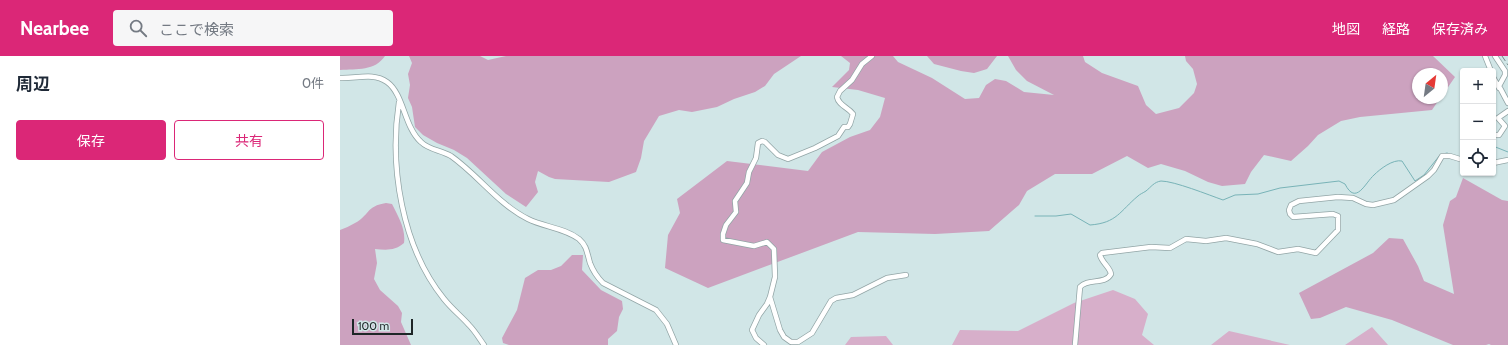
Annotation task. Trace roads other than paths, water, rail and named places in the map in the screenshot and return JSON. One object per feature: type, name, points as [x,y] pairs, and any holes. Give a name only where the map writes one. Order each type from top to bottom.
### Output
[{"type":"street","points":[[764,345],[756,338],[752,330],[759,315],[767,304],[775,278],[775,257],[773,247],[767,242],[754,246],[723,240],[722,238],[726,225],[736,212],[735,201],[747,183],[749,172],[756,158],[757,146],[760,142],[765,142],[778,155],[788,159],[815,148],[838,136],[844,127],[848,127],[853,114],[840,104],[837,97],[840,91],[852,80],[862,64],[872,56]]},
{"type":"street","points":[[1485,56],[1489,68]]},
{"type":"street","points":[[1495,56],[1505,71],[1505,75],[1499,85],[1499,88]]},
{"type":"street","points":[[340,78],[378,78],[392,86],[411,130],[422,144],[450,156],[514,210],[528,219],[577,238],[584,244],[588,252],[590,262],[598,278],[603,283],[656,310],[667,324],[676,345]]},
{"type":"street","points":[[1496,82],[1508,103]]},
{"type":"street","points":[[399,101],[395,125],[396,164],[402,206],[407,225],[424,268],[436,288],[444,299],[470,326],[484,345]]},
{"type":"street","points":[[1496,136],[1499,135],[1504,128],[1498,118],[1508,110]]},
{"type":"street","points":[[1075,345],[1080,287],[1084,283],[1105,280],[1111,274],[1110,270],[1101,258],[1100,255],[1102,253],[1151,247],[1167,249],[1185,240],[1206,241],[1221,238],[1253,242],[1278,252],[1298,249],[1316,252],[1338,230],[1338,216],[1333,214],[1293,217],[1289,210],[1291,205],[1299,201],[1338,197],[1353,198],[1367,204],[1377,205],[1397,199],[1407,190],[1424,179],[1434,170],[1442,156],[1460,158]]},
{"type":"street","points":[[1496,162],[1508,160]]},
{"type":"street","points":[[770,297],[780,330],[784,337],[791,342],[798,342],[812,333],[831,301],[836,298],[853,295],[887,278],[906,275]]},
{"type":"waterway","points":[[1496,147],[1508,152]]},
{"type":"waterway","points":[[1443,154],[1447,153],[1453,155]]},
{"type":"waterway","points":[[1035,216],[1071,214],[1090,225],[1099,224],[1112,219],[1139,195],[1154,184],[1161,181],[1183,186],[1223,200],[1235,195],[1258,194],[1280,188],[1339,181],[1345,184],[1353,193],[1357,193],[1380,170],[1387,165],[1398,161],[1402,161],[1415,181],[1424,175],[1440,155]]},
{"type":"railway","points":[[1502,56],[1508,65]]}]
